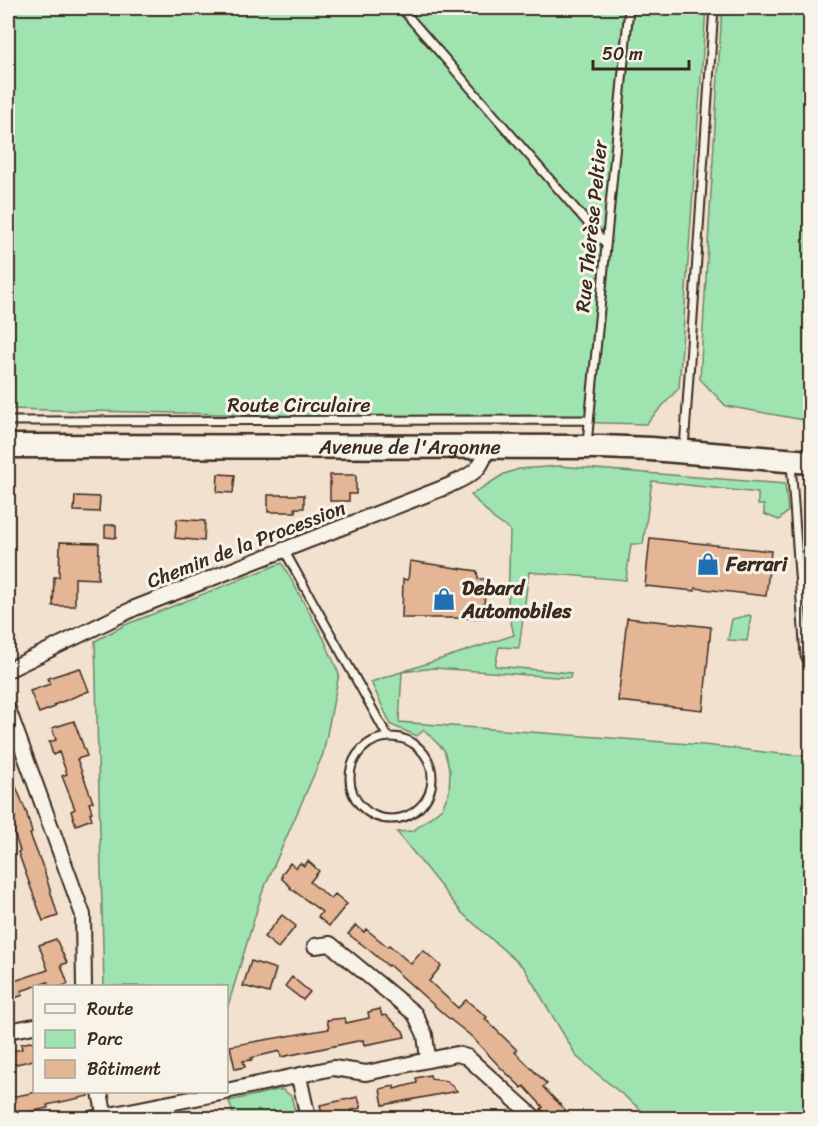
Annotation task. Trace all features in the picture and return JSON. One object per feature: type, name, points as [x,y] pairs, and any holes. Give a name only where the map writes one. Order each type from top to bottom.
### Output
[{"type":"main road","name":"Avenue de l'Argonne","points":[[8,446],[587,447],[684,451],[801,461]]},
{"type":"street","name":"Chemin de la Procession","points":[[8,670],[135,608],[448,486],[475,471],[482,464],[486,456],[486,446]]},
{"type":"street","points":[[8,709],[83,915],[84,985]]},
{"type":"street","points":[[315,946],[330,944],[415,1014],[425,1035],[428,1059]]},
{"type":"street","points":[[8,1031],[33,1026]]},
{"type":"street","points":[[228,1091],[333,1068],[366,1073],[457,1054],[467,1057],[535,1119]]},
{"type":"street","points":[[299,1077],[308,1119]]},
{"type":"street","points":[[100,1093],[102,1118],[217,1093]]},
{"type":"lane","points":[[401,8],[606,244]]},
{"type":"lane","name":"Rue Thérèse Peltier","points":[[587,447],[629,8]]},
{"type":"lane","points":[[684,451],[714,8]]},
{"type":"lane","name":"Route Circulaire","points":[[8,421],[584,420],[589,422]]},
{"type":"lane","points":[[801,461],[790,472],[805,656],[810,664]]},
{"type":"lane","points":[[284,550],[388,737]]},
{"type":"lane","points":[[802,621],[810,627]]},
{"type":"lane","points":[[388,737],[401,738],[414,743],[430,763],[433,776],[432,789],[426,801],[417,811],[393,820],[378,818],[366,811],[356,801],[350,788],[350,773],[354,759],[362,748],[374,740],[388,737]]},
{"type":"green space","points":[[8,8],[706,8],[679,388],[646,424],[8,409]]},
{"type":"green space","points":[[722,8],[810,8],[810,421],[726,406],[700,379]]},
{"type":"green space","points":[[559,466],[785,484],[788,511],[779,520],[764,514],[764,505],[758,505],[758,493],[652,481],[643,544],[631,544],[626,580],[529,572],[519,648],[499,647],[495,666],[571,673],[570,678],[434,668],[402,672],[399,722],[703,745],[810,756],[810,1118],[651,1118],[577,1057],[524,968],[462,913],[397,832],[413,831],[442,808],[449,792],[450,771],[444,750],[424,730],[417,736],[391,725],[371,682],[514,635],[508,609],[510,530],[494,519],[471,495],[504,474],[519,469]]},
{"type":"green space","points":[[282,563],[324,639],[339,674],[323,754],[262,893],[228,1006],[228,985],[104,985],[95,641],[125,625]]},
{"type":"green space","points":[[751,616],[747,641],[728,640],[732,619]]},
{"type":"green space","points":[[283,1090],[291,1096],[297,1118],[259,1118],[256,1115],[234,1117],[229,1101]]},
{"type":"building","points":[[218,474],[235,475],[233,493],[217,492]]},
{"type":"building","points":[[330,475],[356,475],[356,494],[349,494],[349,501],[330,501]]},
{"type":"building","points":[[268,495],[304,495],[304,508],[295,508],[296,512],[268,512]]},
{"type":"building","points":[[75,496],[100,497],[99,512],[74,511]]},
{"type":"building","points":[[177,519],[205,521],[204,541],[175,538]]},
{"type":"building","points":[[105,525],[116,525],[116,538],[105,537]]},
{"type":"building","name":"Ferrari","points":[[650,538],[771,551],[766,596],[695,588],[695,591],[645,586]]},
{"type":"building","points":[[60,542],[99,543],[98,579],[75,578],[75,606],[53,606],[54,577],[59,577]]},
{"type":"building","name":"Debard Automobiles","points":[[410,561],[477,571],[478,579],[485,579],[484,618],[402,618],[403,579],[408,580]]},
{"type":"building","points":[[627,618],[711,627],[703,710],[618,701]]},
{"type":"building","points":[[80,668],[89,691],[39,713],[30,691],[50,684],[48,678]]},
{"type":"building","points":[[74,721],[87,756],[77,759],[93,802],[89,803],[92,819],[76,825],[71,811],[75,809],[62,776],[67,774],[59,752],[53,755],[49,742],[56,740],[52,728]]},
{"type":"building","points":[[9,769],[27,814],[32,833],[30,834],[58,916],[43,921],[18,852],[20,851],[8,813]]},
{"type":"building","points":[[308,861],[319,871],[310,882],[331,899],[335,894],[347,904],[329,926],[318,917],[322,912],[290,888],[282,879],[282,874],[290,863],[296,868],[300,863],[304,866]]},
{"type":"building","points":[[282,915],[296,926],[278,948],[264,937]]},
{"type":"building","points":[[356,925],[364,932],[366,929],[388,947],[389,945],[411,964],[423,950],[441,966],[429,981],[458,1008],[466,1000],[487,1017],[485,1019],[547,1084],[543,1087],[574,1119],[551,1119],[524,1086],[522,1088],[471,1036],[389,965],[348,934]]},
{"type":"building","points":[[56,939],[67,963],[61,965],[68,984],[49,985],[48,982],[33,985],[21,991],[23,995],[12,999],[10,995],[8,996],[8,983],[48,970],[39,945]]},
{"type":"building","points":[[251,961],[276,969],[269,993],[243,986]]},
{"type":"building","points":[[292,977],[310,992],[303,1000],[285,986]]},
{"type":"building","points":[[380,1009],[382,1016],[386,1015],[403,1031],[405,1037],[364,1045],[363,1040],[281,1057],[280,1051],[243,1061],[245,1067],[235,1069],[230,1046],[329,1029],[327,1020],[345,1018],[346,1023],[369,1018],[368,1012]]},
{"type":"building","points":[[33,1041],[33,1060],[8,1066],[8,1052],[22,1049],[21,1044]]},
{"type":"building","points":[[430,1075],[431,1079],[447,1081],[457,1091],[383,1105],[380,1089],[394,1086],[394,1089],[417,1083],[416,1078]]},
{"type":"building","points":[[33,1093],[89,1093],[89,1096],[14,1115],[11,1097]]},
{"type":"building","points":[[358,1097],[361,1108],[351,1110],[352,1114],[344,1115],[343,1119],[323,1119],[320,1105]]},
{"type":"waterway","points":[[807,704],[810,711]]},
{"type":"place","name":"Ferrari","points":[[708,564]]},
{"type":"place","name":"Debard Automobiles","points":[[444,599]]}]
